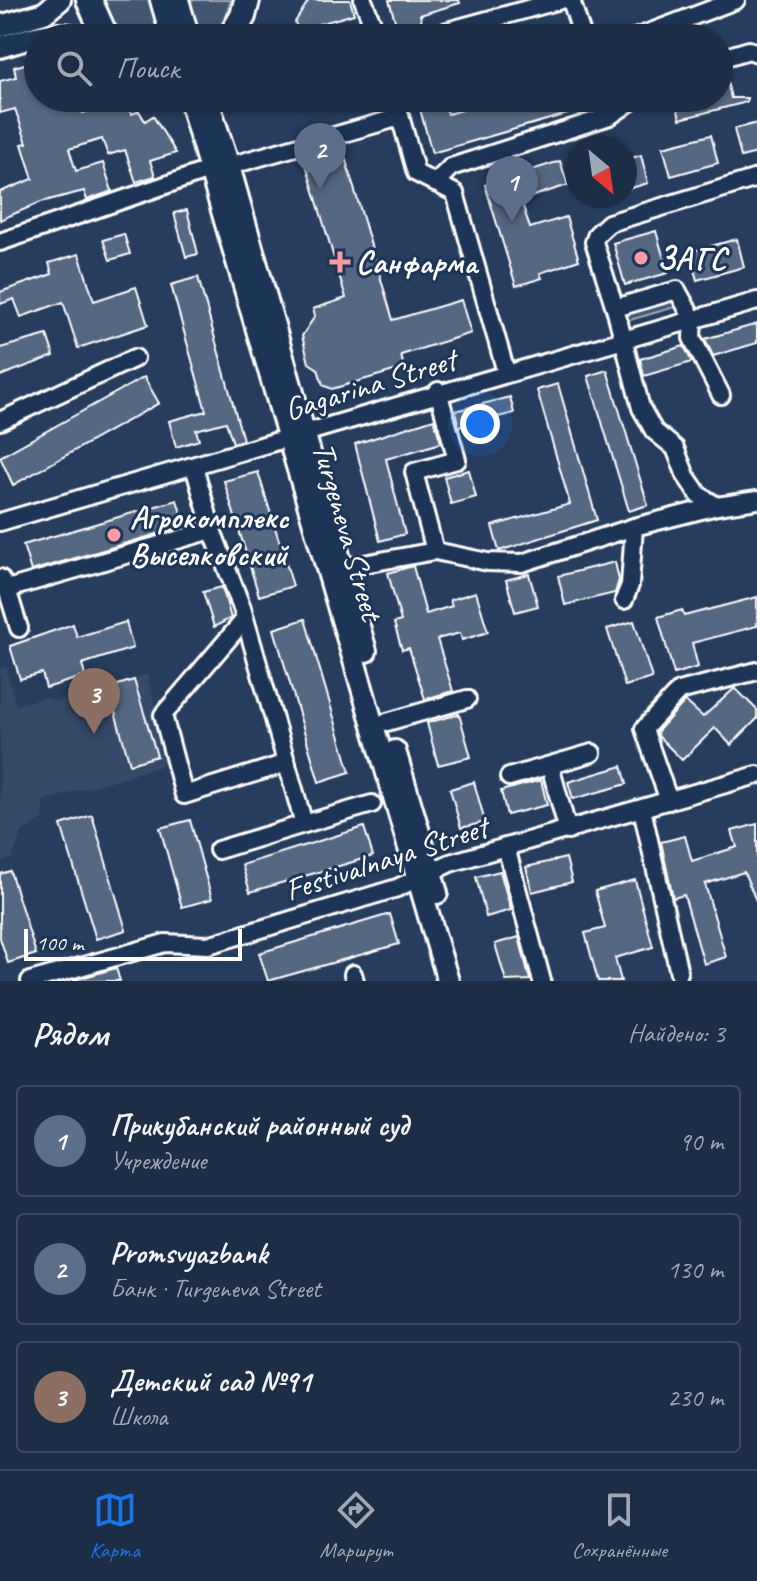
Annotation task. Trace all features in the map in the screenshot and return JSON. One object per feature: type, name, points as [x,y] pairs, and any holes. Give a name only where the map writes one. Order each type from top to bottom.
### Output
[{"type":"highway","points":[[89,0],[100,24]]},
{"type":"highway","points":[[238,24],[249,5]]},
{"type":"main road","points":[[1,24],[44,13],[60,0]]},
{"type":"main road","points":[[161,0],[168,24]]},
{"type":"main road","points":[[178,0],[185,24]]},
{"type":"main road","points":[[0,47],[24,40]]},
{"type":"main road","name":"Turgeneva Street","points":[[195,112],[219,168]]},
{"type":"main road","name":"Turgeneva Street","points":[[209,112],[219,168],[296,436],[424,873],[463,981]]},
{"type":"main road","name":"Turgeneva Street","points":[[296,436],[342,568],[387,722],[448,981]]},
{"type":"street","points":[[363,0],[372,24]]},
{"type":"street","points":[[473,24],[561,0]]},
{"type":"street","points":[[571,0],[579,24]]},
{"type":"street","points":[[672,24],[736,0]]},
{"type":"street","points":[[733,55],[749,50],[757,53]]},
{"type":"street","points":[[399,112],[416,173],[455,193],[506,372]]},
{"type":"street","points":[[435,183],[451,167],[616,112]]},
{"type":"street","points":[[0,242],[219,168],[400,117]]},
{"type":"street","points":[[717,506],[699,495],[686,476],[675,448],[654,431],[641,408],[594,242],[597,234],[609,223],[757,178]]},
{"type":"street","points":[[615,308],[677,290],[693,319],[692,338],[721,395]]},
{"type":"street","name":"Gagarina Street","points":[[0,522],[296,436],[438,391],[757,301]]},
{"type":"street","points":[[0,421],[135,358]]},
{"type":"street","points":[[435,551],[414,472],[457,460],[438,391]]},
{"type":"street","points":[[194,466],[212,530],[245,619],[304,824]]},
{"type":"street","points":[[342,568],[435,551],[488,562],[522,563],[634,527],[717,506],[757,500]]},
{"type":"street","points":[[624,600],[630,585],[634,527]]},
{"type":"street","points":[[19,628],[4,583],[212,530]]},
{"type":"street","points":[[245,619],[163,715],[184,795],[287,763]]},
{"type":"street","points":[[669,801],[644,729],[679,691],[757,671]]},
{"type":"street","points":[[387,722],[467,699]]},
{"type":"street","points":[[509,777],[592,753]]},
{"type":"street","points":[[550,766],[568,831]]},
{"type":"street","name":"Festivalnaya Street","points":[[32,980],[165,943],[208,945],[397,888],[424,873],[506,847],[757,775]]},
{"type":"street","points":[[218,850],[372,804]]},
{"type":"street","points":[[642,809],[679,973]]},
{"type":"street","points":[[506,847],[542,981]]},
{"type":"shaded area","points":[[103,0],[150,0],[157,24],[115,24],[108,15]]},
{"type":"shaded area","points":[[189,0],[231,0],[221,24],[196,24]]},
{"type":"shaded area","points":[[675,297],[678,306],[623,322],[620,312]]},
{"type":"shaded area","points":[[6,666],[16,705],[46,697],[57,702],[147,674],[171,763],[43,801],[44,818],[22,832],[12,859],[0,862],[0,668]]},
{"type":"building","points":[[309,0],[350,0],[354,14],[319,24],[295,22]]},
{"type":"building","points":[[389,0],[459,0],[460,3],[420,15],[422,24],[396,24]]},
{"type":"building","points":[[24,64],[24,112],[140,112],[145,121],[153,116],[176,153],[150,161],[155,176],[136,182],[125,150],[108,155],[102,139],[69,149],[76,171],[103,163],[112,191],[87,200],[84,191],[41,202],[0,220],[0,192],[33,179],[22,144],[27,143],[15,109],[0,113],[0,81],[16,77],[14,67]]},
{"type":"building","points":[[733,98],[747,98],[747,102],[733,106]]},
{"type":"building","points":[[421,112],[574,112],[432,153]]},
{"type":"building","points":[[678,112],[708,112],[680,119]]},
{"type":"building","points":[[757,123],[757,153],[741,157],[734,129]]},
{"type":"building","points":[[711,135],[718,163],[671,176],[663,147]]},
{"type":"building","points":[[342,147],[393,320],[461,300],[471,333],[401,355],[404,368],[332,389],[323,385],[318,369],[309,363],[302,336],[315,316],[313,309],[346,298],[304,158]]},
{"type":"building","points":[[641,155],[648,183],[637,186],[637,156]]},
{"type":"building","points":[[560,161],[565,186],[521,200],[530,228],[566,217],[579,260],[540,273],[542,278],[516,286],[485,185]]},
{"type":"building","points":[[187,210],[198,254],[186,257],[174,213]]},
{"type":"building","name":"ЗАГС","points":[[656,231],[668,273],[625,285],[613,243]]},
{"type":"building","points":[[124,234],[130,254],[110,260],[103,240]]},
{"type":"building","points":[[737,239],[744,267],[697,280],[689,252]]},
{"type":"building","points":[[79,254],[94,301],[136,287],[148,325],[78,348],[63,302],[21,317],[14,299],[0,304],[0,292],[52,274],[49,263]]},
{"type":"building","points":[[198,277],[243,440],[233,443],[226,422],[196,430],[199,440],[176,447],[169,421],[206,411],[171,285]]},
{"type":"building","points":[[757,324],[757,343],[713,356],[705,339]]},
{"type":"building","points":[[47,335],[54,356],[0,376],[0,348]]},
{"type":"building","points":[[684,346],[692,362],[644,376],[640,359]]},
{"type":"building","points":[[607,370],[648,505],[629,511],[588,376]]},
{"type":"building","points":[[144,377],[159,403],[13,485],[0,457]]},
{"type":"building","points":[[558,384],[597,520],[499,551],[492,526],[570,504],[537,390]]},
{"type":"building","points":[[510,397],[514,413],[459,427],[455,411]]},
{"type":"building","points":[[434,419],[441,443],[386,459],[405,534],[380,541],[355,444]]},
{"type":"building","points":[[469,470],[476,497],[451,504],[444,477]]},
{"type":"building","points":[[258,472],[293,586],[259,596],[224,481]]},
{"type":"building","points":[[177,500],[185,526],[31,571],[23,545]]},
{"type":"building","points":[[615,562],[619,580],[615,593],[565,605],[558,576]]},
{"type":"building","points":[[413,566],[426,614],[452,606],[450,600],[476,592],[488,632],[462,640],[460,633],[437,639],[453,691],[425,699],[409,648],[402,650],[394,623],[401,621],[388,573]]},
{"type":"building","points":[[529,574],[538,606],[515,612],[506,580]]},
{"type":"building","points":[[222,587],[231,618],[214,627],[203,592]]},
{"type":"building","points":[[757,597],[757,626],[692,643],[698,667],[674,674],[658,617],[682,610],[684,616]]},
{"type":"building","points":[[305,619],[350,772],[319,782],[274,629]]},
{"type":"building","points":[[634,621],[652,678],[625,686],[607,629]]},
{"type":"building","points":[[126,622],[133,648],[82,664],[85,676],[46,688],[42,673],[20,679],[10,646],[73,624],[77,637]]},
{"type":"building","points":[[134,680],[157,756],[130,764],[108,688]]},
{"type":"building","points":[[735,688],[757,710],[757,719],[731,745],[715,728],[682,760],[658,736],[657,732],[685,701],[703,717]]},
{"type":"building","points":[[459,714],[471,757],[438,765],[427,723]]},
{"type":"building","points":[[622,766],[627,784],[573,799],[568,782]]},
{"type":"building","points":[[541,780],[547,805],[507,815],[501,791]]},
{"type":"building","points":[[474,782],[485,822],[461,828],[450,789]]},
{"type":"building","points":[[92,815],[126,930],[96,939],[61,825]]},
{"type":"building","points":[[190,820],[212,899],[182,907],[160,828]]},
{"type":"building","points":[[757,824],[757,903],[744,872],[705,884],[726,957],[704,964],[684,895],[673,898],[661,842],[685,836],[692,861],[737,847],[732,831]]},
{"type":"building","points":[[364,827],[373,856],[250,892],[242,865]]},
{"type":"building","points":[[566,858],[572,882],[532,892],[526,867]]},
{"type":"building","points":[[10,871],[36,954],[8,963],[0,938],[0,874]]},
{"type":"building","points":[[500,871],[511,910],[486,917],[476,877]]},
{"type":"building","points":[[635,880],[653,947],[615,958],[621,981],[598,981],[585,933],[605,928],[595,891]]},
{"type":"building","points":[[390,914],[399,944],[268,981],[259,953]]},
{"type":"building","points":[[519,937],[530,980],[506,981],[495,944]]},
{"type":"building","points":[[116,968],[120,981],[74,981],[74,980]]},
{"type":"place","name":"Promsvyazbank","points":[[320,189]]},
{"type":"place","name":"Прикубанский районный суд","points":[[512,222]]},
{"type":"place","name":"ЗАГС","points":[[641,258]]},
{"type":"place","name":"Санфарма","points":[[340,262]]},
{"type":"place","name":"Агрокомплекс Выселковский","points":[[114,535]]},
{"type":"place","name":"Детский сад №91","points":[[94,734]]}]
